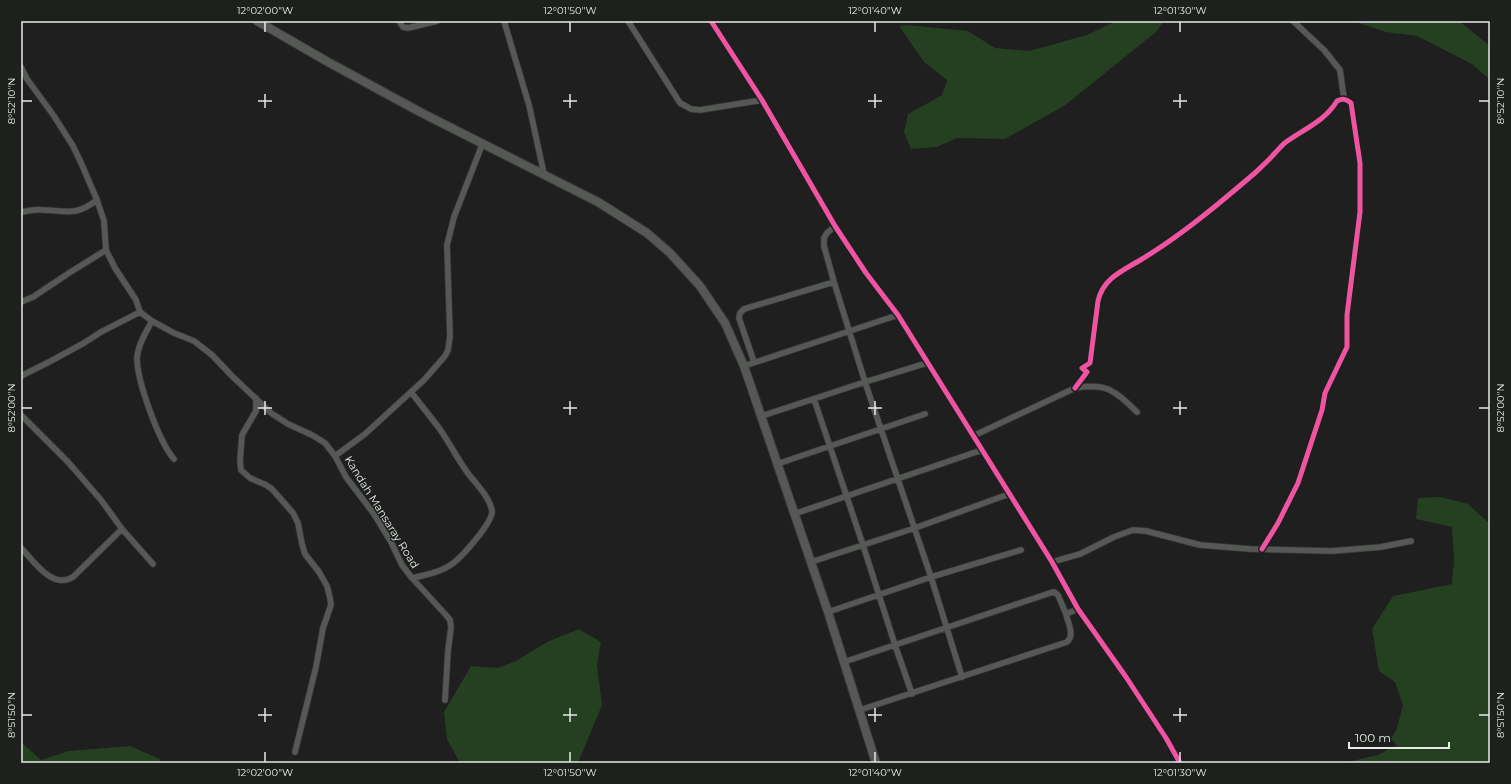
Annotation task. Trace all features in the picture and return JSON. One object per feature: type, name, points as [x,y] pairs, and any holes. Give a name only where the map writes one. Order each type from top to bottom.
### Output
[{"type":"main road","points":[[257,21],[328,62],[482,145],[544,174],[605,206],[647,233],[670,254],[700,286],[725,324],[744,366],[828,612],[876,763]]},
{"type":"street","points":[[399,21],[403,27],[408,28],[437,21]]},
{"type":"street","points":[[504,21],[529,105],[544,174]]},
{"type":"street","points":[[628,21],[680,103],[691,109],[700,110],[762,100]]},
{"type":"street","points":[[711,21],[762,100],[835,226],[866,273],[898,315],[1052,562],[1078,609],[1130,683],[1166,738],[1180,763]]},
{"type":"street","points":[[1293,21],[1324,50],[1340,70],[1344,99]]},
{"type":"street","name":"Kandah Mansaray Road","points":[[21,68],[73,146],[98,200],[104,221],[106,250],[115,268],[136,300],[140,312],[152,321],[194,341],[212,355],[271,413],[324,443],[335,456],[346,477],[374,514],[391,542],[402,565],[450,620],[451,627],[445,700]]},
{"type":"street","points":[[1075,388],[1087,372],[1082,368],[1090,363],[1098,301],[1104,285],[1114,275],[1144,257],[1210,210],[1256,171],[1284,143],[1317,123],[1330,111],[1337,101],[1344,99],[1351,103],[1360,163],[1360,212],[1347,314],[1347,347],[1326,393],[1322,410],[1298,483],[1278,523],[1262,549]]},
{"type":"street","points":[[335,456],[365,434],[411,392],[438,364],[448,350],[450,336],[446,245],[454,217],[482,145]]},
{"type":"street","points":[[21,212],[42,209],[72,212],[90,206],[98,200]]},
{"type":"street","points":[[835,226],[824,238],[824,246],[834,282],[865,382],[915,528],[962,677]]},
{"type":"street","points":[[21,302],[33,297],[106,250]]},
{"type":"street","points":[[754,362],[739,318],[740,313],[744,309],[834,282]]},
{"type":"street","points":[[21,376],[140,312]]},
{"type":"street","points":[[744,366],[898,315]]},
{"type":"street","points":[[152,321],[143,339],[137,357],[138,371],[145,396],[160,436],[167,452],[174,459]]},
{"type":"street","points":[[762,416],[927,363]]},
{"type":"street","points":[[973,436],[1075,388],[1089,386],[1104,388],[1116,392],[1136,412]]},
{"type":"street","points":[[411,392],[440,429],[485,497],[492,512],[490,519],[482,532],[453,564],[431,574],[412,578]]},
{"type":"street","points":[[256,398],[256,411],[242,435],[240,462],[241,470],[250,478],[266,484],[293,513],[298,523],[305,554],[319,572],[327,586],[331,605],[323,628],[314,674],[295,752]]},
{"type":"street","points":[[814,399],[864,545],[912,694]]},
{"type":"street","points":[[777,464],[925,414]]},
{"type":"street","points":[[21,415],[68,462],[101,500],[122,529],[153,564]]},
{"type":"street","points":[[794,514],[982,450]]},
{"type":"street","points":[[811,562],[915,528],[1009,494]]},
{"type":"street","points":[[21,548],[34,562],[54,579],[59,581],[68,580],[73,578],[122,529]]},
{"type":"street","points":[[1052,562],[1080,554],[1114,537],[1133,530],[1146,531],[1200,545],[1262,549],[1332,551],[1381,548],[1411,541]]},
{"type":"street","points":[[828,612],[880,596],[931,577],[1021,550]]},
{"type":"street","points":[[844,662],[1054,592],[1058,595],[1066,614],[1072,636],[1067,642],[860,710]]},
{"type":"street","points":[[1066,614],[1078,609]]},
{"type":"green space","points":[[1116,21],[1164,21],[1156,32],[1064,106],[1005,139],[957,138],[937,147],[911,149],[904,132],[908,114],[942,95],[947,80],[924,62],[899,26],[906,25],[968,31],[995,48],[1029,51],[1087,35]]},
{"type":"green space","points":[[1353,21],[1459,21],[1490,46],[1490,80],[1472,64],[1417,36],[1386,32]]},
{"type":"green space","points":[[1441,497],[1468,504],[1490,524],[1490,763],[1343,763],[1378,755],[1397,745],[1391,739],[1397,728],[1403,705],[1395,682],[1379,671],[1372,629],[1393,596],[1452,584],[1454,560],[1452,527],[1416,519],[1418,498]]},
{"type":"green space","points":[[579,629],[601,642],[597,665],[602,705],[578,763],[460,763],[447,739],[444,712],[471,666],[498,668],[516,661],[547,642]]},
{"type":"green space","points":[[21,742],[41,760],[68,751],[130,746],[160,759],[161,763],[21,763]]},
{"type":"cycle path","points":[[711,21],[762,100],[835,226],[866,273],[898,315],[1052,562],[1078,609],[1126,677],[1166,738],[1180,763]]},
{"type":"cycle path","points":[[1075,388],[1087,372],[1082,368],[1090,363],[1098,301],[1104,286],[1121,271],[1157,250],[1201,218],[1256,172],[1285,143],[1314,124],[1326,114],[1337,101],[1344,99],[1351,103],[1360,163],[1360,212],[1347,315],[1347,347],[1325,393],[1322,410],[1298,483],[1278,523],[1262,549]]}]
